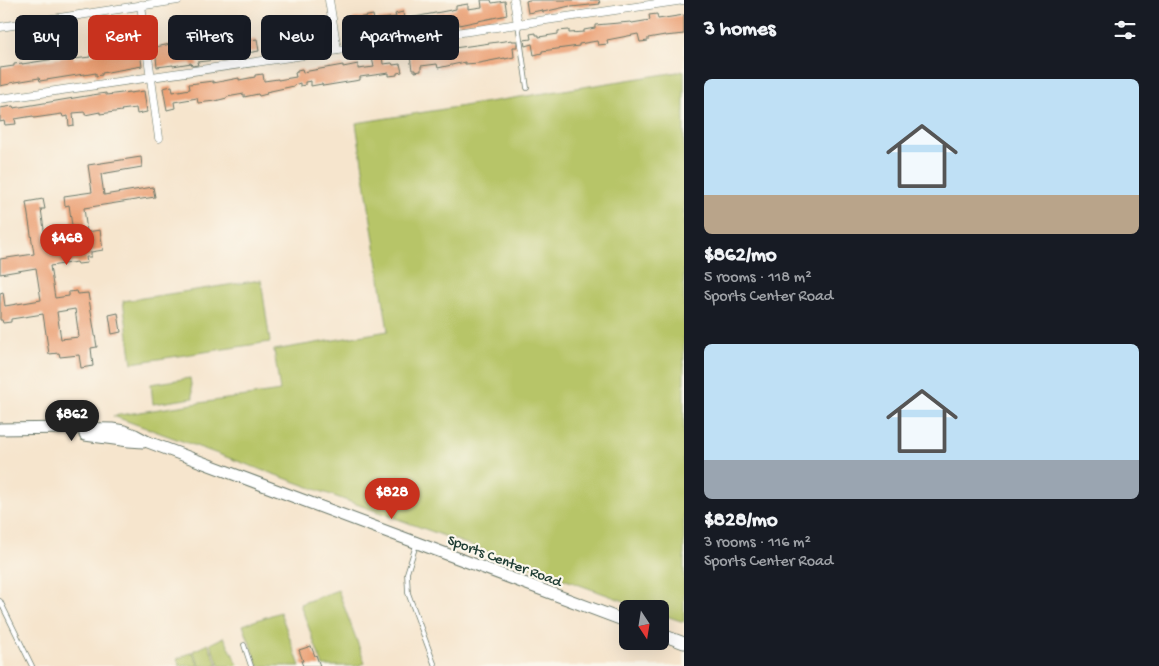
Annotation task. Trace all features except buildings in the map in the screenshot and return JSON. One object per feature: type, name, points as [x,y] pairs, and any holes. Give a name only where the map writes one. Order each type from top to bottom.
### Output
[{"type":"main road","name":"Sports Center Road","points":[[0,429],[96,428],[124,431],[148,442],[619,619]]},
{"type":"main road","name":"Sports Center Road","points":[[0,436],[90,435],[148,442]]},
{"type":"main road","points":[[669,638],[684,644]]},
{"type":"street","points":[[0,27],[178,0]]},
{"type":"street","points":[[329,0],[337,50]]},
{"type":"street","points":[[514,0],[518,24]]},
{"type":"street","points":[[0,99],[684,0]]},
{"type":"street","points":[[141,5],[158,138]]},
{"type":"lane","points":[[518,24],[527,88]]},
{"type":"lane","points":[[416,543],[407,573],[408,593],[435,666]]},
{"type":"lane","points":[[0,601],[32,666]]},
{"type":"lane","points":[[244,645],[250,666]]},
{"type":"green space","points":[[684,71],[684,622],[669,617],[669,600],[621,600],[113,416],[280,391],[274,350],[388,331],[356,123]]},
{"type":"green space","points":[[261,280],[270,342],[132,363],[123,301]]},
{"type":"green space","points":[[190,378],[193,398],[153,404],[151,384]]},
{"type":"green space","points":[[338,590],[365,663],[357,666],[323,666],[300,604]]},
{"type":"green space","points":[[280,612],[300,666],[258,666],[243,625]]},
{"type":"green space","points":[[224,637],[238,665],[236,666],[220,666],[210,644]]},
{"type":"green space","points":[[208,644],[218,666],[200,666],[193,651]]},
{"type":"green space","points":[[192,652],[199,666],[180,666],[177,659]]}]
